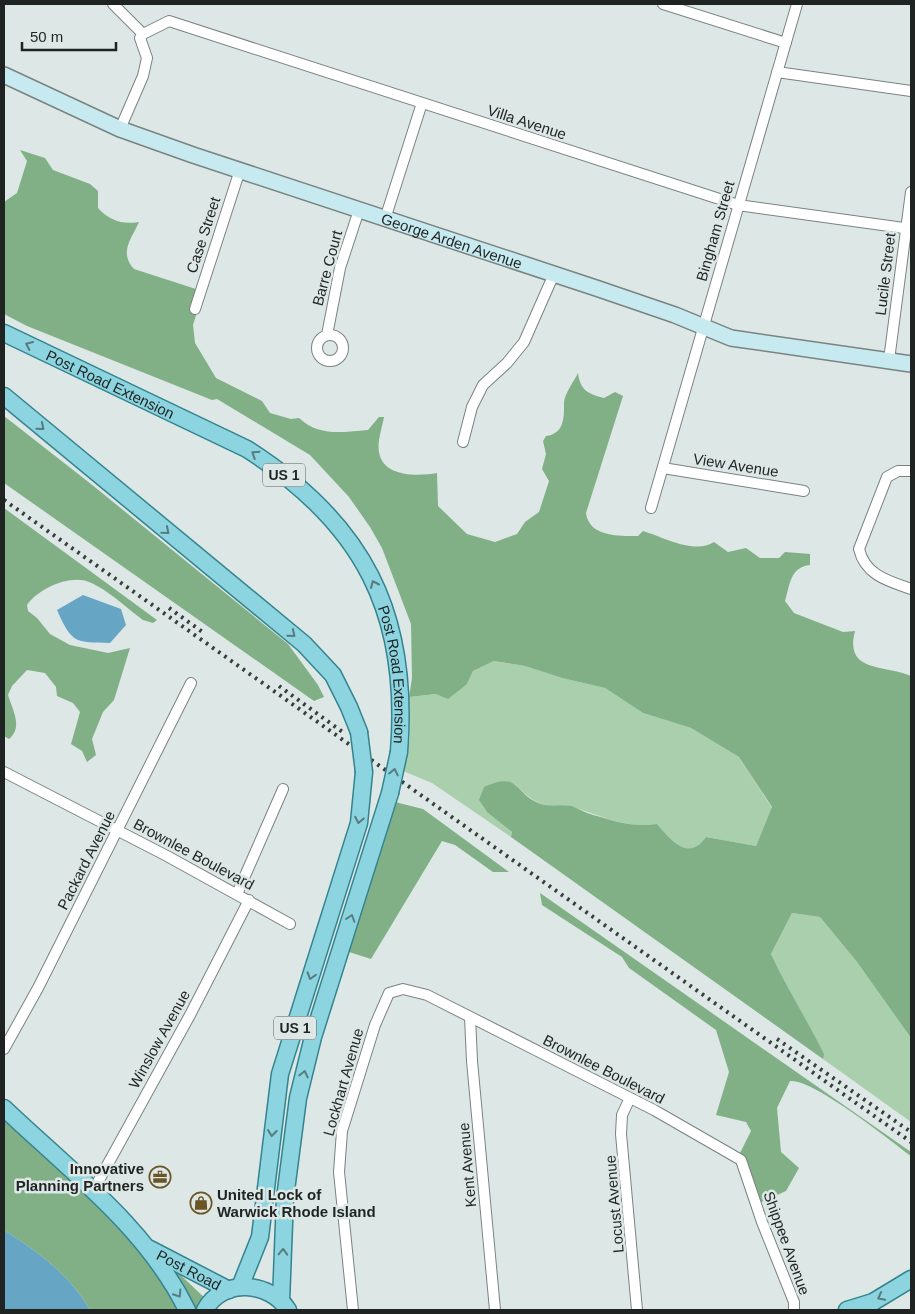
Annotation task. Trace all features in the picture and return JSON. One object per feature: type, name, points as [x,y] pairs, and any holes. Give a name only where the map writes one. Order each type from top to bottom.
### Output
[{"type":"main road","name":"Post Road Extension","points":[[4,333],[247,449],[275,467],[313,499],[350,539],[375,583],[394,639],[401,719],[399,752],[390,792],[313,1037],[298,1098],[285,1198],[285,1306]]},
{"type":"main road","name":"US 1","points":[[4,396],[304,644],[332,675],[349,706],[359,732],[364,772],[359,823],[280,1074],[260,1237],[235,1288]]},
{"type":"main road","name":"Post Road","points":[[4,1108],[93,1191],[148,1248],[186,1310]]},
{"type":"main road","name":"Post Road","points":[[148,1248],[235,1288]]},
{"type":"main road","points":[[847,1310],[873,1302],[911,1279]]},
{"type":"main road","name":"Post Road","points":[[205,1310],[217,1297],[235,1288],[255,1287],[269,1292],[285,1306]]},
{"type":"street","points":[[113,4],[143,34],[140,38],[147,58],[143,76],[120,128]]},
{"type":"street","points":[[663,4],[786,43]]},
{"type":"street","name":"Bingham Street","points":[[651,508],[797,4]]},
{"type":"street","name":"Villa Avenue","points":[[143,34],[169,21],[738,205],[908,229]]},
{"type":"street","points":[[777,72],[911,91]]},
{"type":"street","name":"George Arden Avenue","points":[[4,75],[120,128],[385,219],[554,274],[731,338],[911,364]]},
{"type":"street","points":[[385,219],[422,103]]},
{"type":"street","name":"Case Street","points":[[195,309],[240,170]]},
{"type":"street","name":"Lucile Street","points":[[889,360],[908,229],[911,192]]},
{"type":"street","name":"Barre Court","points":[[327,335],[340,268],[359,210]]},
{"type":"street","points":[[463,442],[472,407],[483,386],[507,363],[524,342],[554,274]]},
{"type":"street","name":"View Avenue","points":[[663,468],[804,491]]},
{"type":"street","points":[[911,471],[898,471],[887,477],[859,549],[862,562],[872,572],[887,581],[911,589]]},
{"type":"street","name":"Packard Avenue","points":[[4,1049],[38,988],[191,683]]},
{"type":"street","name":"Brownlee Boulevard","points":[[4,772],[249,900],[290,924]]},
{"type":"street","points":[[237,894],[283,789]]},
{"type":"street","name":"Winslow Avenue","points":[[93,1191],[190,1015],[249,900]]},
{"type":"street","name":"Lockhart Avenue","points":[[353,1310],[339,1172],[342,1131],[375,1025],[389,993],[403,989],[427,995]]},
{"type":"street","name":"Brownlee Boulevard","points":[[427,995],[713,1142],[741,1160],[751,1186]]},
{"type":"street","name":"Kent Avenue","points":[[470,1017],[472,1060],[495,1310]]},
{"type":"street","name":"Locust Avenue","points":[[630,1098],[622,1115],[622,1134],[637,1310]]},
{"type":"street","name":"Shippee Avenue","points":[[751,1186],[762,1222],[794,1302],[794,1310]]},
{"type":"green space","points":[[20,150],[45,158],[53,170],[90,184],[98,191],[98,208],[107,216],[121,222],[139,222],[127,251],[127,257],[134,269],[199,290],[200,302],[193,325],[195,343],[216,378],[262,401],[270,413],[291,419],[299,418],[323,431],[368,430],[379,417],[384,417],[379,444],[382,460],[387,467],[394,471],[412,475],[437,473],[438,506],[467,534],[495,542],[517,534],[525,522],[539,512],[549,481],[542,469],[546,454],[543,441],[546,436],[552,435],[560,428],[565,398],[578,373],[581,384],[589,393],[604,398],[615,392],[623,396],[586,513],[588,521],[593,527],[606,534],[622,536],[638,536],[643,531],[688,546],[706,546],[714,542],[728,552],[746,548],[760,558],[779,558],[785,552],[810,554],[810,565],[798,569],[788,589],[785,601],[794,613],[843,632],[855,631],[853,644],[855,654],[861,661],[879,668],[911,676],[911,1038],[857,962],[820,917],[792,913],[771,954],[824,1054],[823,1059],[511,837],[512,832],[488,813],[479,800],[484,787],[496,782],[505,781],[511,783],[532,800],[541,804],[572,806],[587,813],[630,824],[657,824],[674,842],[686,848],[693,848],[706,837],[756,846],[772,807],[739,757],[691,728],[643,713],[605,688],[562,678],[525,666],[494,661],[473,671],[467,684],[448,699],[436,694],[409,697],[412,678],[411,624],[382,548],[349,497],[310,455],[217,399],[212,400],[27,326],[4,314],[4,202],[17,193],[27,161]]},
{"type":"green space","points":[[4,416],[288,644],[318,685],[324,697],[314,701],[4,483]]},
{"type":"green space","points":[[4,508],[157,620],[153,623],[143,620],[103,589],[81,580],[55,584],[32,599],[27,605],[28,611],[37,618],[50,634],[70,645],[108,653],[130,648],[114,700],[103,712],[92,739],[96,755],[87,762],[82,751],[71,744],[80,712],[73,703],[57,696],[56,687],[45,673],[27,670],[12,686],[8,695],[16,718],[16,724],[13,734],[9,739],[4,736]]},
{"type":"green space","points":[[494,661],[525,666],[562,678],[605,688],[643,713],[691,728],[739,757],[772,808],[756,846],[706,837],[693,848],[686,848],[674,842],[657,824],[635,825],[604,818],[569,806],[543,804],[529,797],[515,784],[488,813],[512,832],[511,837],[432,783],[403,771],[410,738],[409,697],[437,694],[467,684],[473,671]]},
{"type":"green space","points":[[395,802],[423,809],[509,872],[493,872],[455,845],[442,841],[371,959],[346,951]]},
{"type":"green space","points":[[540,893],[911,1152],[911,1156],[832,1099],[801,1083],[790,1081],[777,1108],[781,1152],[799,1168],[786,1191],[757,1204],[739,1155],[751,1131],[746,1122],[716,1115],[729,1072],[716,1030],[629,968],[622,957],[542,905]]},
{"type":"green space","points":[[792,913],[820,917],[857,962],[911,1038],[911,1122],[823,1059],[823,1054],[817,1041],[771,954]]},
{"type":"green space","points":[[4,1108],[209,1302],[211,1310],[90,1310],[82,1297],[63,1275],[29,1246],[4,1230]]},
{"type":"water","points":[[83,595],[121,609],[126,625],[110,643],[76,639],[62,621],[57,610]]},
{"type":"water","points":[[4,1230],[29,1246],[63,1275],[82,1297],[90,1310],[4,1310]]},
{"type":"railway","points":[[4,500],[911,1142]]},
{"type":"railway","points":[[169,608],[204,633]]},
{"type":"railway","points":[[279,686],[344,733]]},
{"type":"railway","points":[[777,1039],[911,1132]]},
{"type":"place","name":"Innovative Planning Partners","points":[[160,1177]]},
{"type":"place","name":"United Lock of Warwick Rhode Island","points":[[201,1203]]}]
